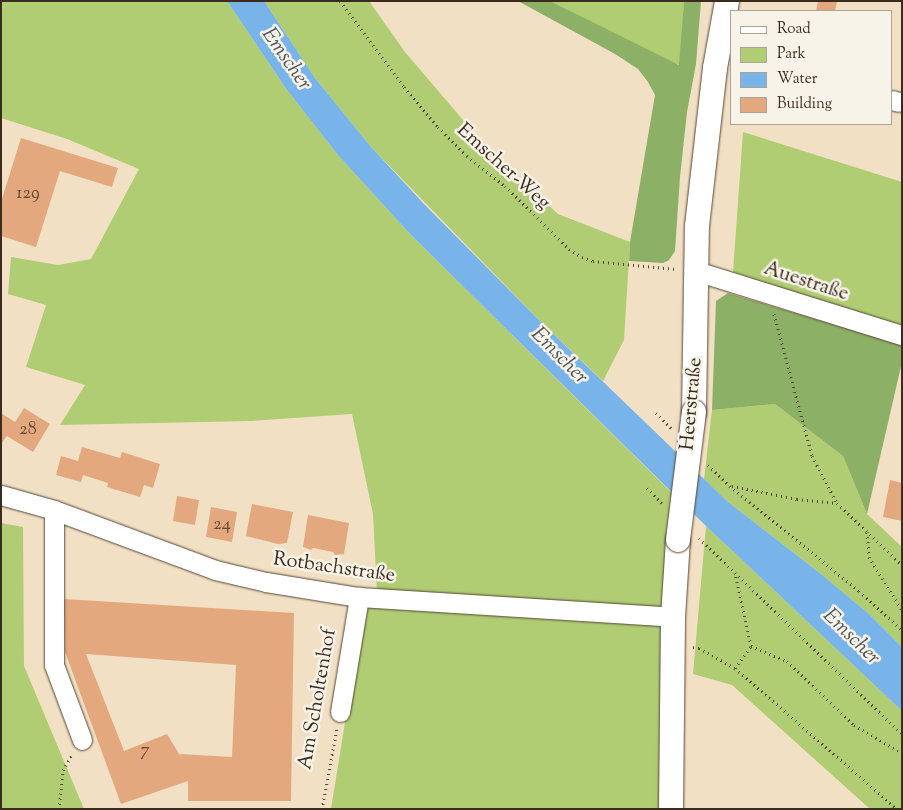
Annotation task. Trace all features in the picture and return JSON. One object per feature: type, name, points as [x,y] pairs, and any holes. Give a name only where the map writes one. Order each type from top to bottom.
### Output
[{"type":"main road","name":"Heerstraße","points":[[671,809],[673,617],[686,537],[694,412],[697,317],[696,271],[701,182],[726,45],[726,1]]},
{"type":"street","name":"Auestraße","points":[[696,271],[902,335]]},
{"type":"street","name":"Rotbachstraße","points":[[1,495],[54,510],[215,570],[266,582],[359,597],[673,617]]},
{"type":"street","points":[[54,510],[54,665],[82,740]]},
{"type":"street","name":"Am Scholtenhof","points":[[340,712],[359,597]]},
{"type":"path","name":"Emscher-Weg","points":[[340,1],[404,87],[438,127],[467,156],[505,186],[570,249],[582,258],[593,261],[696,271]]},
{"type":"path","points":[[777,296],[773,310],[812,456],[837,503],[902,565]]},
{"type":"path","points":[[656,414],[676,433]]},
{"type":"path","points":[[703,460],[730,486],[859,591],[902,630]]},
{"type":"path","points":[[730,486],[797,499],[837,503]]},
{"type":"path","points":[[647,488],[668,508]]},
{"type":"path","points":[[867,532],[869,557],[902,610]]},
{"type":"path","points":[[686,537],[735,573],[902,734]]},
{"type":"path","points":[[735,573],[751,646],[735,668]]},
{"type":"path","points":[[673,644],[699,648],[735,668],[897,809]]},
{"type":"path","points":[[751,646],[787,661],[854,725],[902,753]]},
{"type":"path","name":"Am Scholtenhof","points":[[322,809],[340,712]]},
{"type":"path","points":[[59,809],[63,770],[82,740]]},
{"type":"green space","points":[[1,1],[227,1],[287,90],[337,154],[409,233],[678,499],[668,613],[377,593],[373,514],[352,414],[251,421],[60,425],[85,385],[26,367],[46,305],[8,294],[11,257],[58,265],[91,259],[139,169],[67,139],[1,118]]},
{"type":"green space","points":[[264,1],[369,1],[405,52],[487,148],[558,214],[630,242],[624,340],[603,381],[541,322],[371,147],[315,78]]},
{"type":"green space","points":[[518,1],[550,1],[679,65],[684,1],[701,1],[696,64],[687,112],[680,177],[675,251],[669,260],[663,263],[629,261],[630,242],[655,95],[648,82],[638,69],[615,54]]},
{"type":"green space","points":[[550,1],[684,1],[680,65],[661,58]]},
{"type":"green space","points":[[743,132],[902,182],[902,330],[859,318],[733,272]]},
{"type":"green space","points":[[728,293],[902,345],[902,362],[867,514],[843,456],[775,404],[712,410],[716,301]]},
{"type":"green space","points":[[775,404],[843,456],[867,514],[902,547],[902,647],[869,614],[728,502],[704,479],[712,410]]},
{"type":"green space","points":[[1,523],[23,527],[24,666],[84,809],[1,809]]},
{"type":"green space","points":[[706,526],[902,711],[902,809],[870,809],[732,685],[693,674]]},
{"type":"green space","points":[[365,599],[665,625],[663,809],[331,809]]},
{"type":"water","name":"Emscher","points":[[227,1],[264,1],[315,78],[371,147],[425,205],[541,322],[728,502],[869,614],[902,647],[902,711],[706,526],[409,233],[337,154],[287,90]]},
{"type":"building","points":[[818,1],[837,1],[835,10],[816,10]]},
{"type":"building","points":[[21,138],[118,168],[112,187],[60,171],[36,247],[1,236],[1,202]]},
{"type":"building","points":[[24,408],[50,424],[33,452],[7,436],[1,444],[1,413],[15,422]]},
{"type":"building","points":[[82,447],[120,458],[122,452],[160,464],[153,488],[144,485],[140,497],[107,487],[108,483],[83,475],[81,482],[56,475],[61,456],[78,461]]},
{"type":"building","points":[[890,480],[902,483],[902,521],[883,517]]},
{"type":"building","points":[[177,496],[199,500],[195,525],[173,521]]},
{"type":"building","points":[[252,504],[293,512],[287,543],[278,544],[246,536]]},
{"type":"building","points":[[211,507],[237,512],[232,542],[206,537]]},
{"type":"building","points":[[308,515],[349,523],[344,554],[335,555],[333,552],[313,548],[311,550],[303,547]]},
{"type":"building","points":[[64,599],[294,613],[291,801],[188,801],[188,781],[121,804],[65,652]],"holes":[[[86,654],[236,665],[232,757],[180,754],[181,757],[167,734],[124,751]]]}]
